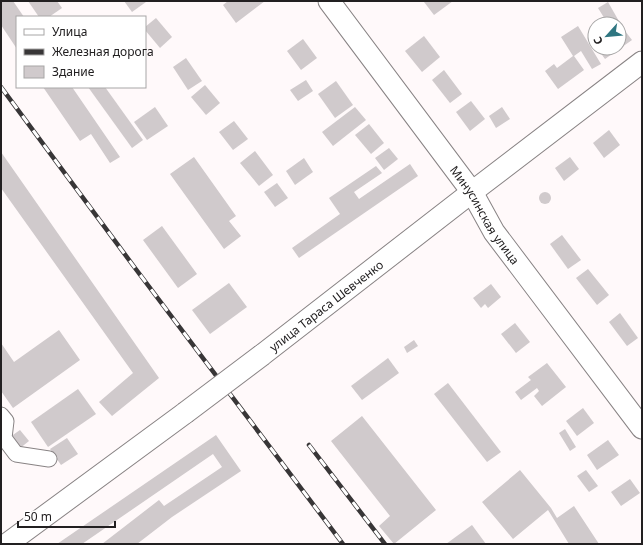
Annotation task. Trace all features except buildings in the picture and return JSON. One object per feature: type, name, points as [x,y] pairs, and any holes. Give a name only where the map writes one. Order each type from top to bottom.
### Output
[{"type":"street","name":"Минусинская улица","points":[[329,1],[472,192],[494,232],[642,428]]},
{"type":"street","name":"улица Тараса Шевченко","points":[[7,544],[262,355],[642,62]]},
{"type":"street","points":[[1,415],[6,421],[4,438],[16,454],[49,459]]},
{"type":"railway","points":[[1,87],[343,544]]},
{"type":"railway","points":[[309,445],[385,544]]}]
